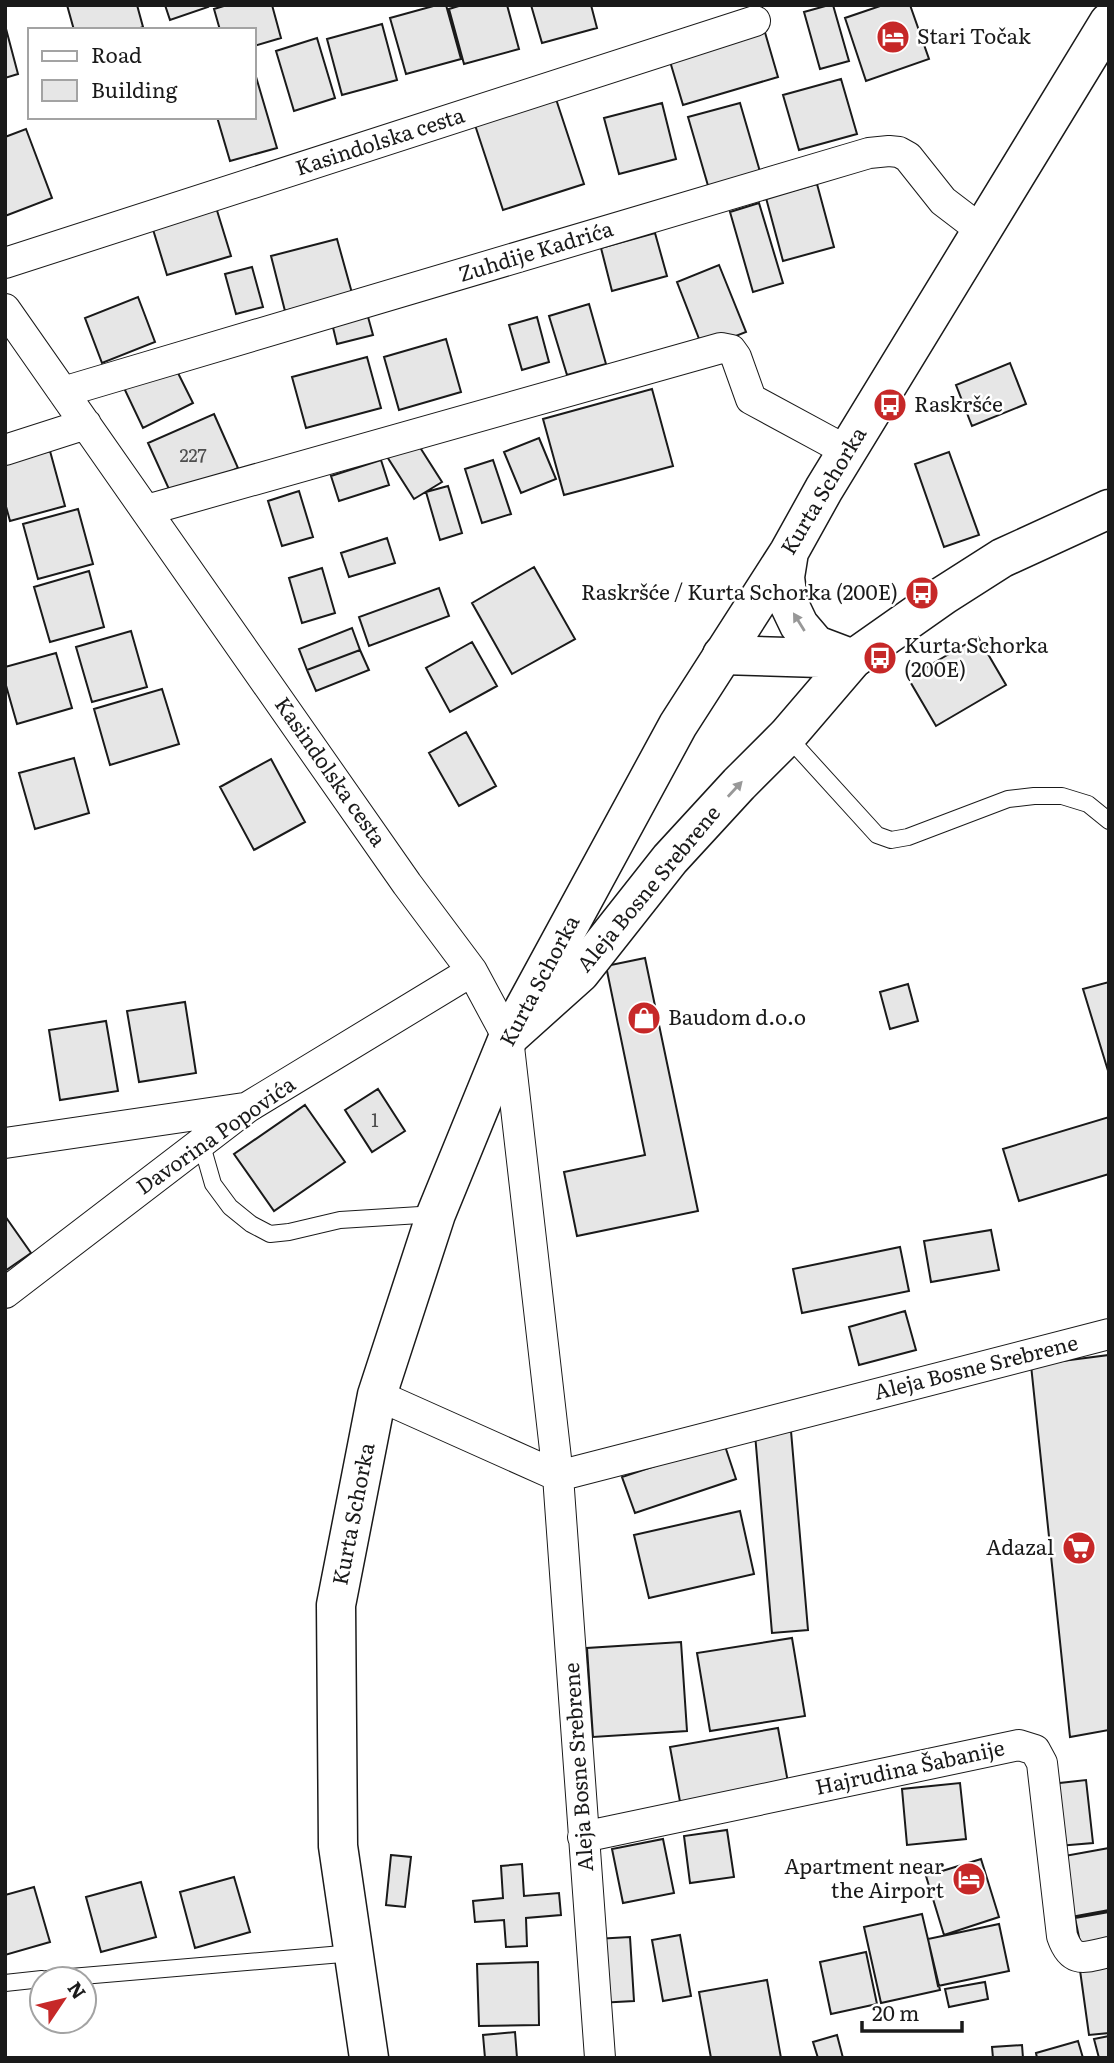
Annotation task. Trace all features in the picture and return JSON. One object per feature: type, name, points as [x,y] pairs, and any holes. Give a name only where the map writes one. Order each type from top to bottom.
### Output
[{"type":"main road","name":"Kurta Schorka","points":[[369,2058],[338,1846],[337,1605],[377,1395],[436,1214],[508,1038],[678,724],[789,552],[847,451],[1103,31]]},
{"type":"main road","name":"Aleja Bosne Srebrene","points":[[508,1038],[580,973],[670,859],[787,736],[853,659],[1002,558],[1109,509]]},
{"type":"main road","points":[[789,552],[785,577],[788,602],[799,625],[816,645],[853,659]]},
{"type":"main road","points":[[722,655],[853,659]]},
{"type":"street","name":"Kasindolska cesta","points":[[5,263],[755,20]]},
{"type":"street","name":"Zuhdije Kadrića","points":[[63,392],[870,153],[899,152],[908,158],[943,201],[981,230]]},
{"type":"street","name":"Kasindolska cesta","points":[[5,309],[407,884],[472,971],[508,1038]]},
{"type":"street","points":[[146,510],[721,348],[731,350],[736,357],[751,399],[847,451]]},
{"type":"street","points":[[5,450],[86,424]]},
{"type":"street","name":"Davorina Popovića","points":[[5,1293],[248,1107],[472,971]]},
{"type":"street","name":"Aleja Bosne Srebrene","points":[[508,1038],[558,1476],[600,2058]]},
{"type":"street","points":[[5,1143],[248,1107]]},
{"type":"street","name":"Aleja Bosne Srebrene","points":[[558,1476],[1109,1334]]},
{"type":"street","points":[[377,1395],[558,1476]]},
{"type":"street","name":"Hajrudina Šabanije","points":[[583,1837],[1019,1745],[1035,1750],[1042,1763],[1062,1937],[1075,1956],[1082,1958],[1109,1952]]},
{"type":"lane","points":[[787,736],[877,835],[891,840],[908,837],[1008,799],[1034,796],[1062,796],[1088,804],[1109,821]]},
{"type":"lane","points":[[201,1142],[214,1184],[230,1207],[251,1224],[270,1234],[340,1220],[436,1214]]},
{"type":"lane","points":[[98,1975],[354,1953]]},
{"type":"lane","points":[[5,1983],[28,1981]]},
{"type":"building","points":[[67,5],[137,5],[143,27],[140,28],[73,28]]},
{"type":"building","points":[[165,5],[207,5],[208,7],[170,20]]},
{"type":"building","points":[[227,5],[272,5],[281,38],[256,45],[256,28],[219,28],[214,9]]},
{"type":"building","points":[[446,5],[461,59],[406,74],[390,18]]},
{"type":"building","points":[[462,5],[507,5],[519,49],[464,64],[449,9]]},
{"type":"building","points":[[531,5],[591,5],[597,28],[542,43]]},
{"type":"building","points":[[833,5],[849,61],[820,69],[804,12]]},
{"type":"building","points":[[883,5],[910,5],[929,59],[866,81],[845,18]]},
{"type":"building","points":[[382,24],[397,80],[342,95],[327,39]]},
{"type":"building","points":[[5,25],[18,74],[5,78]]},
{"type":"building","points":[[764,29],[778,77],[683,105],[669,58]]},
{"type":"building","points":[[317,38],[335,98],[294,111],[276,51]]},
{"type":"building","points":[[256,77],[277,148],[230,161],[218,119],[256,119]]},
{"type":"building","points":[[841,79],[857,134],[799,150],[783,95]]},
{"type":"building","points":[[555,96],[584,184],[503,210],[474,122]]},
{"type":"building","points":[[662,103],[676,159],[619,174],[604,118]]},
{"type":"building","points":[[740,103],[761,175],[709,189],[688,117]]},
{"type":"building","points":[[26,129],[52,198],[5,216],[5,137]]},
{"type":"building","points":[[817,184],[834,247],[783,261],[766,198]]},
{"type":"building","points":[[759,203],[783,283],[753,292],[730,212]]},
{"type":"building","points":[[215,204],[231,256],[167,275],[151,223]]},
{"type":"building","points":[[655,233],[667,276],[612,291],[601,248]]},
{"type":"building","points":[[337,239],[352,293],[285,311],[271,256]]},
{"type":"building","points":[[719,265],[746,332],[703,349],[677,282]]},
{"type":"building","points":[[252,267],[263,307],[236,314],[225,274]]},
{"type":"building","points":[[138,297],[155,342],[102,363],[85,318]]},
{"type":"building","points":[[589,304],[606,364],[567,375],[549,316]]},
{"type":"building","points":[[365,306],[373,335],[337,344],[330,315]]},
{"type":"building","points":[[537,317],[549,362],[522,370],[509,325]]},
{"type":"building","points":[[446,339],[461,392],[399,410],[384,357]]},
{"type":"building","points":[[367,357],[381,408],[306,428],[292,377]]},
{"type":"building","points":[[173,363],[193,403],[143,428],[124,388]]},
{"type":"building","points":[[1010,363],[1026,404],[972,426],[956,385]]},
{"type":"building","points":[[652,389],[673,466],[564,495],[543,419]]},
{"type":"building","points":[[214,414],[238,468],[173,498],[148,443]]},
{"type":"building","points":[[414,438],[442,482],[414,499],[386,455]]},
{"type":"building","points":[[539,438],[556,479],[521,493],[504,452]]},
{"type":"building","points":[[50,451],[65,506],[10,521],[5,503],[5,463]]},
{"type":"building","points":[[949,452],[979,535],[944,547],[915,464]]},
{"type":"building","points":[[381,460],[389,485],[339,501],[331,476]]},
{"type":"building","points":[[493,460],[511,514],[482,523],[465,469]]},
{"type":"building","points":[[448,486],[462,533],[440,540],[426,492]]},
{"type":"building","points":[[299,491],[313,537],[282,546],[268,501]]},
{"type":"building","points":[[78,509],[93,564],[38,579],[23,524]]},
{"type":"building","points":[[387,538],[395,563],[349,577],[341,553]]},
{"type":"building","points":[[534,567],[575,639],[512,674],[472,603]]},
{"type":"building","points":[[322,568],[335,613],[302,623],[289,578]]},
{"type":"building","points":[[89,571],[104,627],[50,642],[34,587]]},
{"type":"building","points":[[439,588],[449,616],[369,646],[359,617]]},
{"type":"building","points":[[352,628],[360,650],[307,670],[299,649]]},
{"type":"building","points":[[131,631],[147,687],[92,702],[76,647]]},
{"type":"building","points":[[978,637],[1006,685],[936,726],[908,678]]},
{"type":"building","points":[[472,642],[497,686],[450,712],[426,668]]},
{"type":"building","points":[[360,650],[369,670],[316,691],[307,670]]},
{"type":"building","points":[[56,653],[72,708],[17,724],[5,682],[5,667]]},
{"type":"building","points":[[162,689],[179,744],[110,765],[94,709]]},
{"type":"building","points":[[466,732],[496,786],[459,806],[429,753]]},
{"type":"building","points":[[74,758],[89,813],[35,829],[19,773]]},
{"type":"building","points":[[271,759],[305,822],[254,850],[220,787]]},
{"type":"building","points":[[645,958],[698,1211],[577,1236],[564,1172],[645,1155],[606,966]]},
{"type":"building","points":[[1109,982],[1109,1074],[1083,989]]},
{"type":"building","points":[[908,984],[918,1021],[890,1029],[880,992]]},
{"type":"building","points":[[185,1002],[196,1073],[139,1082],[127,1011]]},
{"type":"building","points":[[106,1021],[118,1091],[60,1100],[49,1030]]},
{"type":"building","points":[[378,1089],[405,1131],[372,1152],[345,1110]]},
{"type":"building","points":[[305,1105],[345,1162],[274,1211],[234,1154]]},
{"type":"building","points":[[1109,1117],[1109,1174],[1019,1201],[1003,1149]]},
{"type":"building","points":[[5,1216],[31,1253],[5,1271]]},
{"type":"building","points":[[991,1230],[999,1270],[931,1282],[924,1241]]},
{"type":"building","points":[[900,1247],[909,1291],[802,1313],[793,1269]]},
{"type":"building","points":[[905,1311],[916,1350],[859,1365],[849,1327]]},
{"type":"building","name":"Adazal","points":[[1109,1355],[1109,1730],[1070,1737],[1031,1365]]},
{"type":"building","points":[[791,1431],[808,1630],[772,1633],[755,1434]]},
{"type":"building","points":[[724,1443],[736,1479],[635,1513],[622,1477]]},
{"type":"building","points":[[740,1511],[754,1574],[649,1598],[634,1535]]},
{"type":"building","points":[[792,1638],[805,1716],[710,1731],[697,1653]]},
{"type":"building","points":[[681,1642],[687,1731],[593,1737],[587,1648]]},
{"type":"building","points":[[778,1728],[789,1788],[681,1807],[670,1747]]},
{"type":"building","points":[[1086,1780],[1093,1843],[1058,1846],[1051,1784]]},
{"type":"building","points":[[960,1783],[966,1839],[907,1845],[902,1789]]},
{"type":"building","points":[[727,1830],[734,1877],[690,1883],[684,1836]]},
{"type":"building","points":[[663,1839],[674,1893],[623,1903],[612,1849]]},
{"type":"building","points":[[1109,1848],[1109,1910],[1071,1917],[1059,1857]]},
{"type":"building","points":[[391,1855],[411,1857],[405,1907],[386,1905]]},
{"type":"building","points":[[981,1859],[999,1917],[944,1935],[926,1876]]},
{"type":"building","points":[[522,1864],[524,1896],[559,1893],[561,1915],[526,1918],[527,1946],[506,1947],[504,1920],[475,1922],[473,1901],[503,1898],[501,1866]]},
{"type":"building","points":[[234,1877],[250,1932],[195,1948],[180,1892]]},
{"type":"building","points":[[141,1882],[156,1937],[101,1952],[86,1897]]},
{"type":"building","points":[[34,1887],[50,1942],[5,1955],[5,1895]]},
{"type":"building","points":[[1109,1912],[1109,1947],[1082,1952],[1075,1918]]},
{"type":"building","points":[[922,1914],[940,1990],[881,2003],[864,1927]]},
{"type":"building","points":[[999,1924],[1009,1971],[938,1986],[928,1939]]},
{"type":"building","points":[[680,1935],[691,1996],[663,2001],[652,1940]]},
{"type":"building","points":[[630,1937],[634,2001],[598,2003],[595,1939]]},
{"type":"building","points":[[866,1952],[877,2004],[831,2014],[820,1962]]},
{"type":"building","points":[[1109,1959],[1109,2033],[1089,2035],[1079,1963]]},
{"type":"building","points":[[538,1962],[539,2025],[479,2026],[477,1964]]},
{"type":"building","points":[[767,1980],[781,2058],[711,2058],[699,1992]]},
{"type":"building","points":[[985,1982],[988,1999],[949,2007],[945,1989]]},
{"type":"building","points":[[515,2032],[517,2058],[485,2058],[483,2035]]},
{"type":"building","points":[[837,2035],[843,2058],[818,2058],[813,2042]]},
{"type":"building","points":[[1109,2036],[1109,2058],[1099,2058],[1094,2039]]},
{"type":"building","points":[[1078,2041],[1083,2058],[1037,2058],[1036,2053]]},
{"type":"building","points":[[1022,2045],[1023,2058],[993,2058],[992,2047]]},
{"type":"place","name":"Stari Točak","points":[[893,37]]},
{"type":"place","name":"Raskršće","points":[[890,405]]},
{"type":"place","name":"Raskršće / Kurta Schorka (200E)","points":[[922,593]]},
{"type":"place","name":"Kurta Schorka (200E)","points":[[880,658]]},
{"type":"place","name":"Baudom d.o.o","points":[[644,1018]]},
{"type":"place","name":"Adazal","points":[[1079,1548]]},
{"type":"place","name":"Apartment near the Airport","points":[[969,1879]]}]
